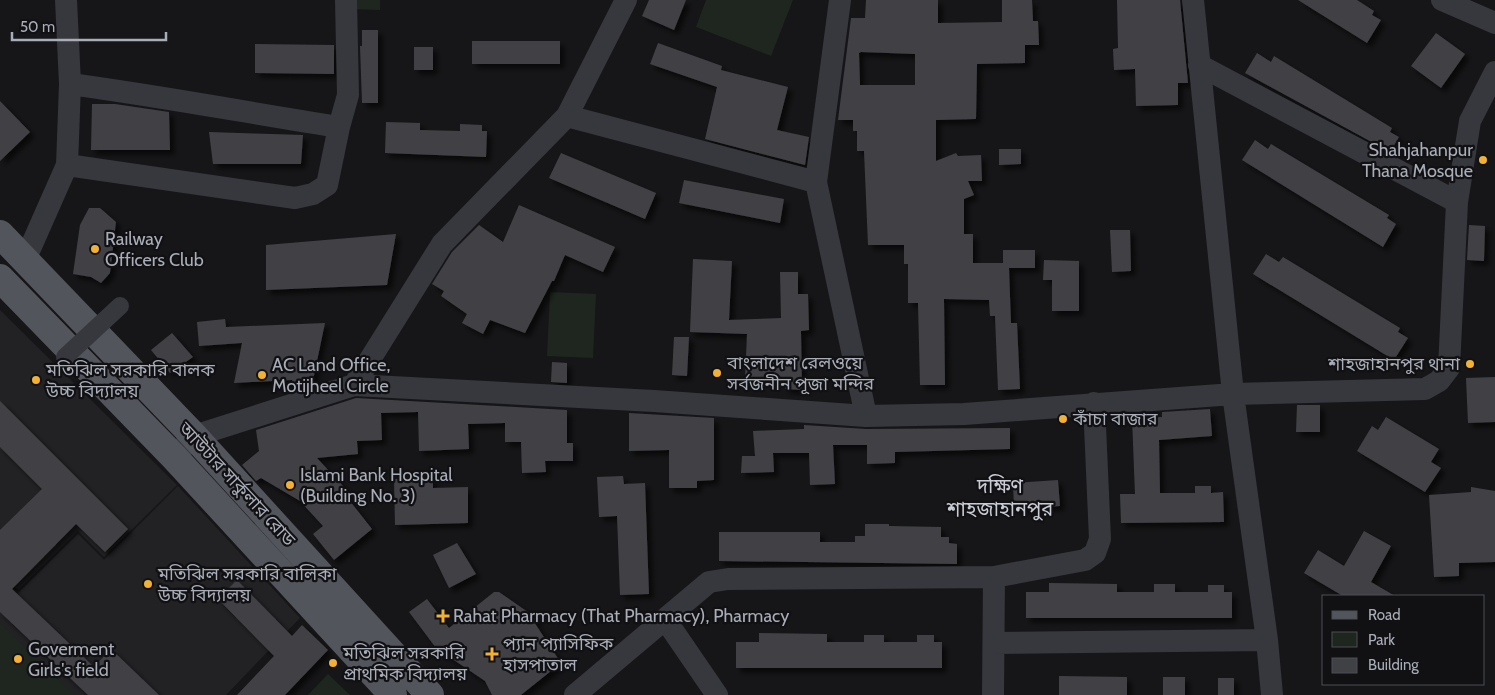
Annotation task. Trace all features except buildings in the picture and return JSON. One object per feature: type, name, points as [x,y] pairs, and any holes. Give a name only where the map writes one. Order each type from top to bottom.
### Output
[{"type":"main road","name":"আউটার সার্কুলার রোড","points":[[0,234],[194,436],[430,695]]},
{"type":"main road","name":"আউটার সার্কুলার রোড","points":[[0,278],[174,457],[393,695]]},
{"type":"street","points":[[25,260],[67,165],[70,84],[66,0]]},
{"type":"street","points":[[67,165],[295,198],[314,194],[327,185],[339,126],[347,102],[346,0]]},
{"type":"street","points":[[354,385],[442,244],[567,116],[626,0]]},
{"type":"street","points":[[840,0],[816,182],[866,416]]},
{"type":"street","points":[[1192,0],[1233,394],[1267,640],[1272,695]]},
{"type":"street","points":[[1442,0],[1495,23]]},
{"type":"street","points":[[1198,65],[1457,202]]},
{"type":"street","points":[[174,457],[194,436],[354,385],[654,401],[866,416],[964,414],[1233,394],[1425,389],[1439,380],[1449,368],[1457,202],[1470,122],[1495,72]]},
{"type":"street","points":[[70,84],[153,95],[257,114],[339,126]]},
{"type":"street","points":[[567,116],[816,182]]},
{"type":"street","points":[[65,357],[120,306]]},
{"type":"street","points":[[575,695],[709,582],[728,579],[994,577],[1085,560],[1095,553],[1100,539],[1094,403]]},
{"type":"street","points":[[993,695],[994,577]]},
{"type":"street","points":[[665,618],[717,695]]},
{"type":"street","points":[[994,643],[1267,640]]},
{"type":"shaded area","name":"মতিঝিল সরকারি বালক উচ্চ বিদ্যালয়","points":[[0,310],[177,485],[104,557],[78,531],[18,590],[0,572]]},
{"type":"shaded area","name":"মতিঝিল সরকারি বালিকা উচ্চ বিদ্যালয়","points":[[178,486],[300,618],[226,695],[0,695],[0,575],[18,593],[78,534],[104,560]]},
{"type":"green space","points":[[351,0],[380,0],[380,10],[350,9]]},
{"type":"green space","points":[[706,0],[793,0],[771,56],[696,27]]},
{"type":"green space","points":[[550,292],[596,294],[593,358],[547,356]]},
{"type":"green space","name":"Goverment Girls's field","points":[[0,623],[74,695],[0,695]]},
{"type":"green space","points":[[328,674],[350,695],[308,695]]},
{"type":"place","name":"Shahjahanpur Thana Mosque","points":[[1483,160]]},
{"type":"place","name":"Railway Officers Club","points":[[95,249]]},
{"type":"place","name":"শাহজাহানপুর থানা","points":[[1470,364]]},
{"type":"place","name":"বাংলাদেশ রেলওয়ে সর্বজনীন পূজা মন্দির","points":[[717,373]]},
{"type":"place","name":"AC Land Office, Motijheel Circle","points":[[262,375]]},
{"type":"place","name":"মতিঝিল সরকারি বালক উচ্চ বিদ্যালয়","points":[[36,380]]},
{"type":"place","name":"কাঁচা বাজার","points":[[1063,419]]},
{"type":"place","name":"Islami Bank Hospital (Building No. 3)","points":[[290,485]]},
{"type":"place","name":"মতিঝিল সরকারি বালিকা উচ্চ বিদ্যালয়","points":[[148,584]]},
{"type":"place","name":"Rahat Pharmacy (That Pharmacy), Pharmacy","points":[[443,616]]},
{"type":"place","name":"প্যান প্যাসিফিক হাসপাতাল","points":[[492,654]]},
{"type":"place","name":"Goverment Girls's field","points":[[18,659]]},
{"type":"place","name":"মতিঝিল সরকারি প্রাথমিক বিদ্যালয়","points":[[333,663]]},
{"type":"district","name":"দক্ষিণ শাহজাহানপুর","points":[[1000,498]]}]
